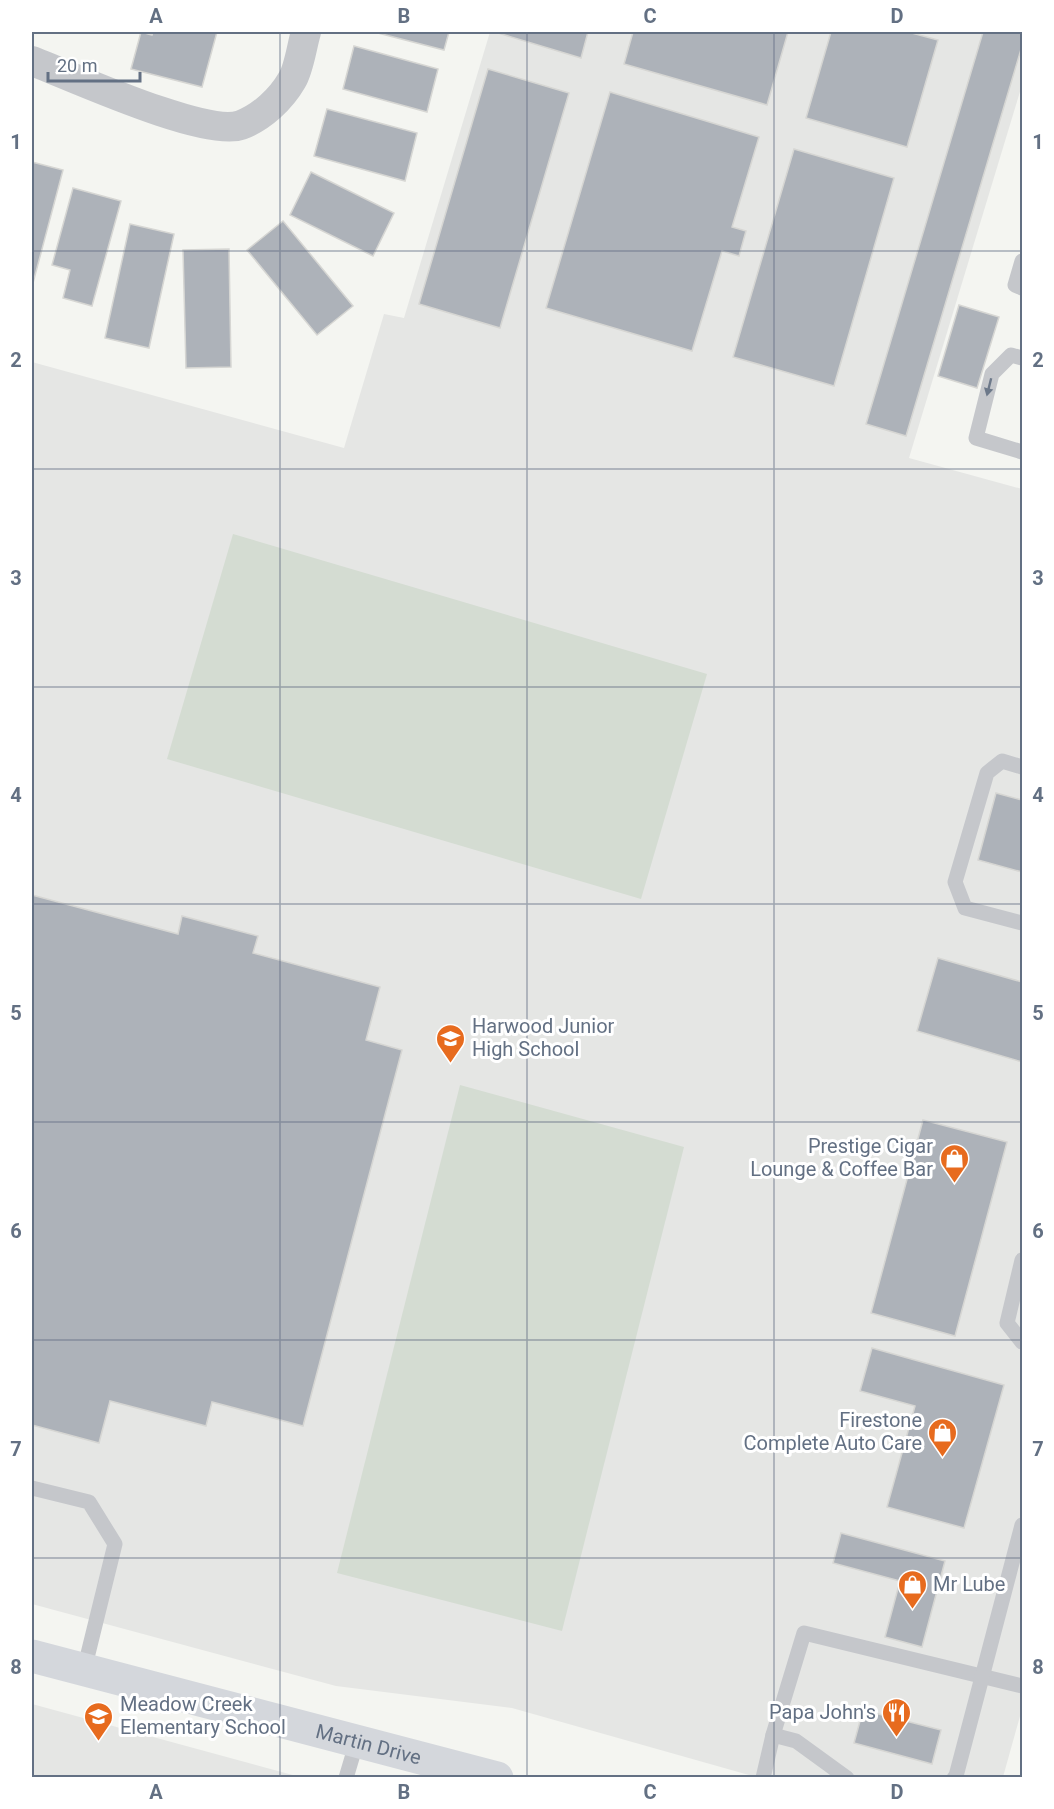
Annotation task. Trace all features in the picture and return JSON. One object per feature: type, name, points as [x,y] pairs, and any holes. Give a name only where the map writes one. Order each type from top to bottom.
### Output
[{"type":"street","points":[[32,61],[169,115],[209,126],[240,126],[271,107],[294,79],[306,32]]},
{"type":"street","name":"Martin Drive","points":[[32,1656],[497,1778]]},
{"type":"lane","points":[[1023,261],[1016,285],[1023,288]]},
{"type":"lane","points":[[1023,358],[1011,355],[992,374],[976,438],[1023,452]]},
{"type":"lane","points":[[1023,766],[1002,761],[987,773],[956,882],[965,908],[1023,923]]},
{"type":"lane","points":[[1023,1260],[1007,1323],[1023,1342]]},
{"type":"lane","points":[[32,1488],[89,1502],[115,1544],[84,1670]]},
{"type":"lane","points":[[954,1778],[981,1677],[1018,1558],[1023,1525]]},
{"type":"lane","points":[[763,1778],[773,1735],[804,1633],[1023,1686]]},
{"type":"lane","points":[[773,1735],[796,1741],[847,1778]]},
{"type":"lane","points":[[346,1778],[357,1741]]},
{"type":"shaded area","name":"Harwood Junior High School","points":[[490,32],[1022,32],[1022,85],[909,458],[1022,489],[1022,1709],[1003,1777],[756,1777],[512,1708],[336,1686],[32,1604],[32,362],[344,448],[384,314],[404,318]]},
{"type":"shaded area","points":[[233,534],[707,674],[641,899],[167,759]]},
{"type":"shaded area","points":[[460,1085],[684,1147],[562,1631],[337,1573]]},
{"type":"shaded area","name":"Meadow Creek Elementary School","points":[[32,1704],[300,1777],[32,1777]]},
{"type":"building","points":[[141,32],[152,35],[153,32],[217,32],[202,87],[131,69]]},
{"type":"building","points":[[374,32],[449,32],[444,50]]},
{"type":"building","points":[[499,32],[588,32],[581,58]]},
{"type":"building","points":[[633,32],[788,32],[767,105],[624,64]]},
{"type":"building","points":[[831,32],[908,32],[938,40],[907,147],[806,118]]},
{"type":"building","points":[[983,32],[1022,32],[1022,46],[906,436],[866,424]]},
{"type":"building","points":[[354,46],[438,69],[427,112],[343,89]]},
{"type":"building","points":[[488,69],[569,93],[500,328],[419,304]]},
{"type":"building","points":[[610,92],[759,137],[732,227],[746,231],[739,256],[722,251],[692,351],[546,308]]},
{"type":"building","points":[[327,109],[417,133],[405,181],[314,156]]},
{"type":"building","points":[[794,149],[894,178],[834,386],[733,357]]},
{"type":"building","points":[[32,162],[63,170],[33,283],[32,282]]},
{"type":"building","points":[[311,172],[394,213],[373,256],[290,215]]},
{"type":"building","points":[[73,188],[121,201],[92,306],[63,298],[70,270],[52,265]]},
{"type":"building","points":[[283,221],[353,306],[317,335],[247,250]]},
{"type":"building","points":[[130,224],[174,234],[149,348],[105,338]]},
{"type":"building","points":[[229,249],[231,367],[186,368],[183,250]]},
{"type":"building","points":[[959,305],[999,317],[977,388],[938,376]]},
{"type":"building","points":[[996,793],[1022,800],[1022,872],[978,860]]},
{"type":"building","points":[[32,895],[178,934],[182,916],[258,936],[253,953],[380,987],[366,1040],[402,1050],[303,1426],[212,1402],[206,1426],[110,1401],[99,1443],[32,1425]]},
{"type":"building","points":[[938,958],[1022,982],[1022,1062],[917,1031]]},
{"type":"building","points":[[923,1120],[1007,1142],[955,1336],[871,1313]]},
{"type":"building","name":"Firestone Complete Auto Care","points":[[872,1348],[1004,1385],[964,1528],[887,1507],[915,1406],[860,1391]]},
{"type":"building","name":"Mr Lube","points":[[841,1533],[945,1561],[922,1647],[885,1637],[900,1581],[833,1563]]},
{"type":"building","name":"Papa John's","points":[[863,1710],[941,1730],[932,1764],[854,1743]]},
{"type":"place","name":"Harwood Junior High School","points":[[451,1064]]},
{"type":"place","name":"Prestige Cigar Lounge & Coffee Bar","points":[[954,1184]]},
{"type":"place","name":"Firestone Complete Auto Care","points":[[943,1458]]},
{"type":"place","name":"Mr Lube","points":[[912,1610]]},
{"type":"place","name":"Papa John's","points":[[897,1738]]},
{"type":"place","name":"Meadow Creek Elementary School","points":[[99,1742]]}]
